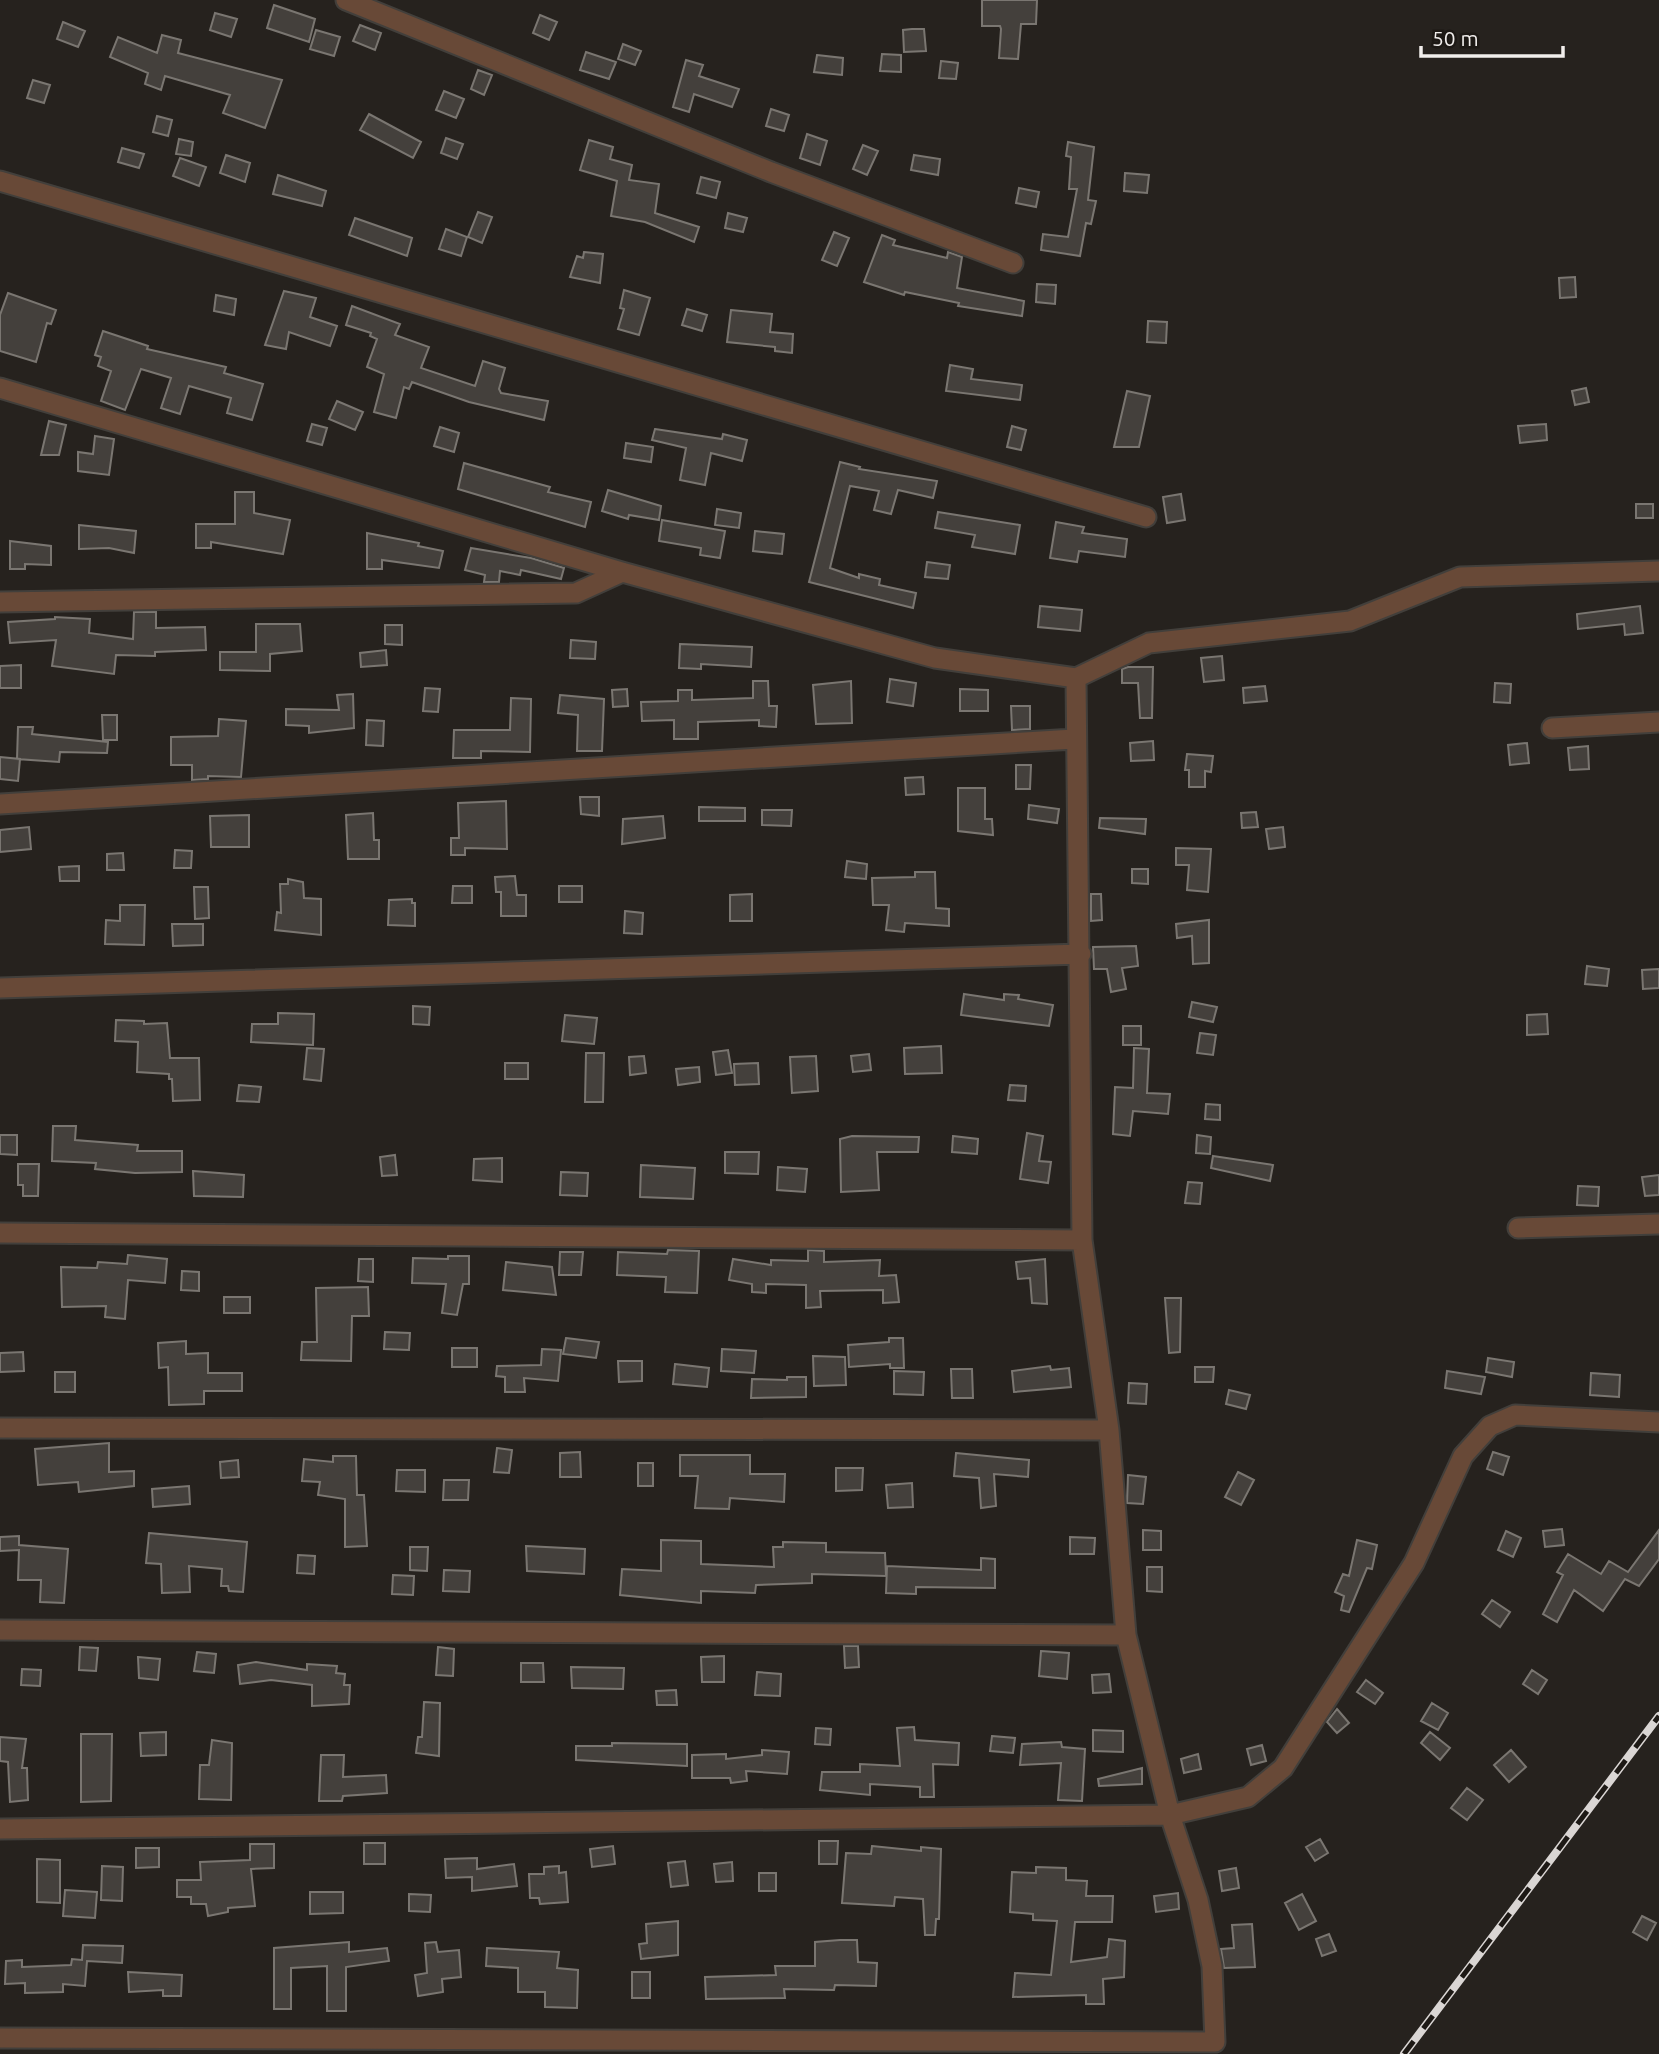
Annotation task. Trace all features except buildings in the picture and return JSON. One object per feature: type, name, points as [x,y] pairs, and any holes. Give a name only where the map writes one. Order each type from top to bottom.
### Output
[{"type":"street","points":[[346,0],[771,172],[1013,263]]},
{"type":"street","points":[[0,181],[1146,517]]},
{"type":"street","points":[[0,388],[622,572],[935,659],[1076,678],[1149,643],[1350,621],[1460,578],[1659,571]]},
{"type":"street","points":[[0,602],[576,593],[622,572]]},
{"type":"street","points":[[0,2038],[1215,2042],[1212,1966],[1198,1900],[1170,1815],[1126,1635],[1109,1430],[1082,1240],[1081,954],[1074,739],[1076,678]]},
{"type":"street","points":[[1552,728],[1659,722]]},
{"type":"street","points":[[0,804],[1074,739]]},
{"type":"street","points":[[0,988],[1081,954]]},
{"type":"street","points":[[1518,1228],[1659,1224]]},
{"type":"street","points":[[0,1233],[1082,1240]]},
{"type":"street","points":[[0,1829],[1170,1815],[1248,1797],[1283,1768],[1414,1563],[1463,1456],[1490,1426],[1515,1415],[1659,1422]]},
{"type":"street","points":[[0,1428],[1109,1430]]},
{"type":"street","points":[[0,1630],[1126,1635]]},
{"type":"railway","points":[[1404,2054],[1659,1716]]}]
